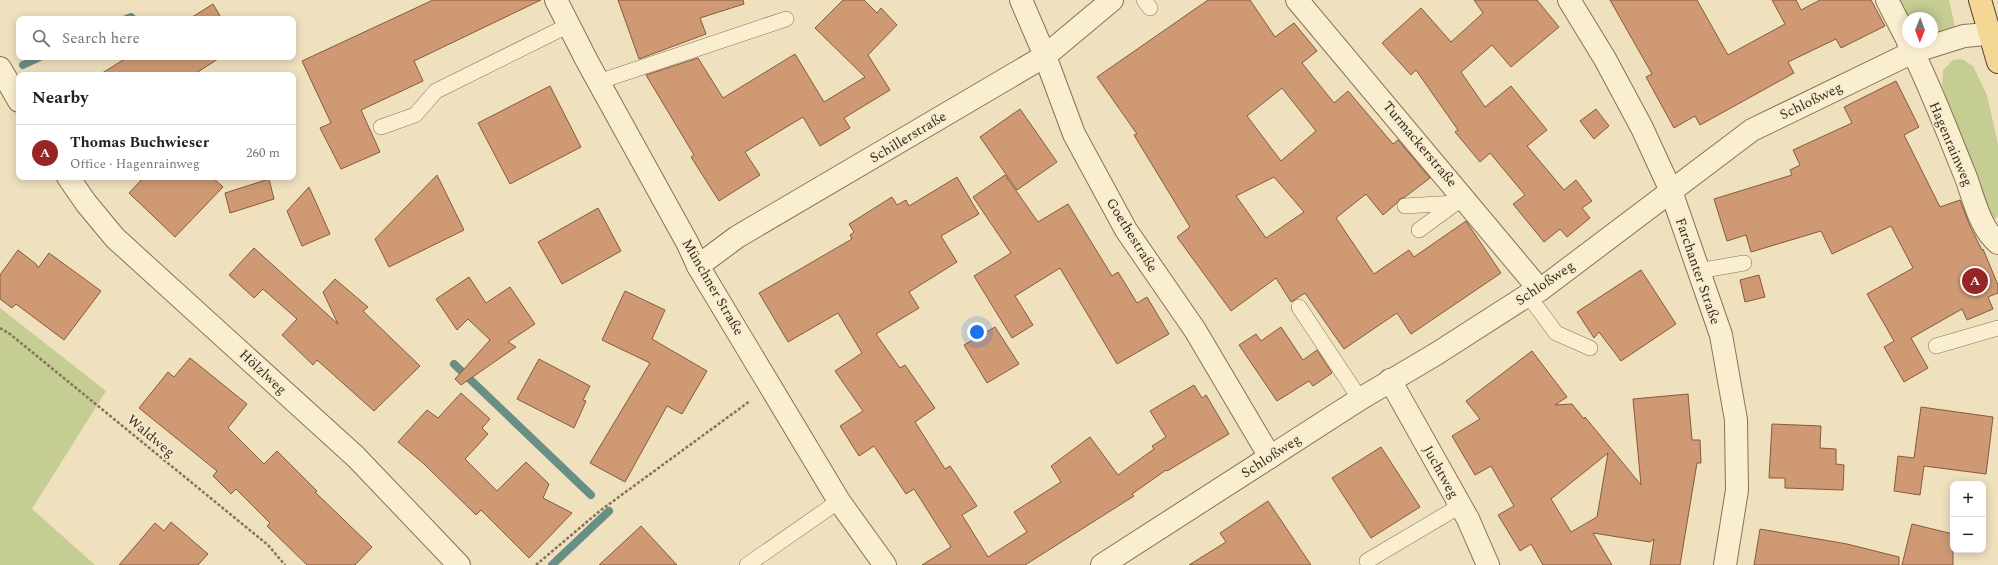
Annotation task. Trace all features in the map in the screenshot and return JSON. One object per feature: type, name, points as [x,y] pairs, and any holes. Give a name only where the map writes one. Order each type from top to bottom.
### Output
[{"type":"main road","points":[[1980,0],[1994,34],[1998,62]]},
{"type":"street","name":"Münchner Straße","points":[[556,0],[598,82],[688,244],[698,266],[771,385],[839,501],[885,565]]},
{"type":"street","name":"Goethestraße","points":[[1021,0],[1046,56],[1074,134],[1126,230],[1196,330],[1270,457]]},
{"type":"street","name":"Schillerstraße","points":[[698,266],[736,236],[1046,56],[1112,0]]},
{"type":"street","name":"Turmackerstraße","points":[[1297,0],[1461,200],[1534,292]]},
{"type":"street","name":"Farchanter Straße","points":[[1569,0],[1605,59],[1642,128],[1671,191],[1721,335],[1736,420],[1737,490],[1725,565]]},
{"type":"street","name":"Hagenrainweg","points":[[1887,0],[1902,29]]},
{"type":"street","name":"Schloßweg","points":[[1938,40],[1964,36],[1994,34]]},
{"type":"street","name":"Schloßweg","points":[[1102,565],[1360,398],[1436,354],[1534,292],[1752,130],[1904,48]]},
{"type":"street","name":"Hagenrainweg","points":[[1911,48],[1984,226],[1991,237],[1998,243]]},
{"type":"street","points":[[0,68],[16,96]]},
{"type":"street","name":"Hölzlweg","points":[[70,180],[86,203],[116,238],[356,457],[459,565]]},
{"type":"street","name":"Juchtweg","points":[[1390,380],[1468,519],[1488,565]]},
{"type":"lane","points":[[598,82],[786,19]]},
{"type":"lane","points":[[381,126],[415,114],[436,91],[569,25]]},
{"type":"lane","points":[[1406,206],[1461,200]]},
{"type":"lane","points":[[1419,230],[1461,200]]},
{"type":"lane","points":[[1698,271],[1744,263]]},
{"type":"lane","points":[[1534,292],[1556,333],[1590,348]]},
{"type":"lane","points":[[1299,307],[1360,398]]},
{"type":"lane","points":[[1936,346],[1998,328]]},
{"type":"lane","points":[[747,565],[839,501]]},
{"type":"lane","points":[[1368,561],[1460,506]]},
{"type":"path","name":"Waldweg","points":[[0,328],[64,378],[262,540],[285,565]]},
{"type":"path","points":[[536,565],[601,510],[771,385]]},
{"type":"green space","points":[[1896,0],[1949,0],[1955,27],[1938,34],[1938,12],[1904,12]]},
{"type":"green space","points":[[1962,59],[1973,66],[1987,95],[1998,144],[1998,216],[1991,223],[1978,197],[1942,85],[1943,70],[1953,60]]},
{"type":"green space","points":[[0,308],[106,391],[32,509],[95,565],[0,565]]},
{"type":"building","points":[[433,0],[541,0],[414,61],[423,81],[361,110],[380,152],[341,169],[320,128],[331,123],[302,61]]},
{"type":"building","points":[[618,0],[743,0],[744,4],[700,18],[706,34],[639,59]]},
{"type":"building","points":[[843,0],[864,0],[877,13],[881,8],[897,25],[868,55],[890,90],[844,118],[850,128],[820,146],[803,117],[745,152],[760,175],[719,201],[691,157],[694,155],[646,75],[698,58],[723,98],[795,54],[824,102],[865,77],[815,28]]},
{"type":"building","points":[[1208,0],[1250,0],[1275,37],[1294,23],[1317,51],[1302,63],[1334,103],[1348,91],[1393,144],[1398,140],[1430,178],[1405,197],[1400,199],[1383,215],[1366,194],[1336,218],[1374,274],[1409,250],[1414,257],[1466,221],[1501,273],[1411,334],[1397,313],[1344,349],[1305,293],[1291,302],[1276,278],[1231,311],[1177,237],[1190,227],[1134,135],[1137,134],[1097,77]],"holes":[[[1282,88],[1316,131],[1281,161],[1247,116]],[[1274,177],[1304,212],[1266,238],[1236,196]]]},
{"type":"building","points":[[1474,0],[1537,0],[1559,27],[1511,67],[1492,45],[1461,72],[1485,107],[1511,86],[1547,130],[1527,146],[1564,190],[1576,180],[1592,201],[1582,208],[1590,218],[1567,237],[1560,229],[1544,242],[1513,204],[1525,195],[1490,153],[1480,162],[1455,132],[1458,130],[1416,70],[1411,75],[1382,43],[1421,8],[1451,42],[1483,13]]},
{"type":"building","points":[[1610,0],[1697,0],[1728,55],[1785,24],[1772,0],[1796,0],[1801,10],[1820,0],[1871,0],[1885,26],[1841,48],[1836,39],[1788,62],[1794,73],[1700,125],[1695,116],[1674,128],[1646,77],[1652,74]]},
{"type":"building","points":[[213,4],[220,16],[194,16]]},
{"type":"building","points":[[123,60],[216,60],[198,72],[104,72]]},
{"type":"building","points":[[1896,81],[1919,127],[1904,135],[1940,207],[1960,200],[1970,226],[1982,250],[1983,249],[1998,285],[1998,293],[1988,297],[1993,309],[1967,320],[1962,309],[1911,338],[1928,368],[1904,382],[1884,347],[1894,341],[1867,294],[1913,268],[1891,226],[1832,254],[1821,231],[1751,252],[1746,235],[1727,241],[1714,199],[1792,175],[1790,170],[1800,165],[1793,150],[1852,123],[1844,107]]},
{"type":"building","points":[[550,86],[581,147],[510,184],[478,123]]},
{"type":"building","points":[[1020,109],[1057,162],[1017,190],[980,137]]},
{"type":"building","points":[[1596,109],[1609,126],[1594,139],[1580,121]]},
{"type":"building","points":[[437,175],[464,230],[389,267],[375,239]]},
{"type":"building","points":[[1005,175],[1038,222],[1068,204],[1112,276],[1118,272],[1137,303],[1147,297],[1169,334],[1117,364],[1060,268],[1015,296],[1033,325],[1012,338],[974,276],[1011,253],[973,197]]},
{"type":"building","points":[[957,177],[979,214],[941,236],[957,262],[909,292],[919,308],[876,334],[900,368],[905,365],[935,408],[915,422],[945,469],[950,466],[977,506],[962,515],[988,557],[1027,532],[1014,512],[1061,482],[1051,466],[1090,437],[1118,475],[1154,449],[1152,446],[1166,437],[1150,411],[1194,385],[1202,398],[1206,395],[1229,434],[1167,471],[1166,470],[1132,494],[1134,496],[1025,565],[922,565],[951,547],[914,489],[906,494],[874,446],[859,456],[840,426],[863,411],[835,371],[862,353],[838,313],[788,342],[759,293],[852,239],[850,235],[854,232],[849,224],[892,197],[897,205],[906,200],[909,206]]},
{"type":"building","points":[[141,180],[215,180],[223,187],[175,237],[129,193]]},
{"type":"building","points":[[269,180],[274,199],[230,213],[225,193]]},
{"type":"building","points":[[309,187],[330,234],[302,246],[287,211]]},
{"type":"building","points":[[598,208],[621,251],[562,284],[538,242]]},
{"type":"building","points":[[254,248],[338,324],[323,292],[335,279],[368,307],[363,311],[420,366],[374,411],[317,360],[313,365],[282,335],[297,319],[263,289],[254,298],[229,275]]},
{"type":"building","points":[[18,250],[36,264],[38,268],[49,253],[101,291],[64,340],[16,304],[12,308],[0,299],[0,275]]},
{"type":"building","points":[[1641,270],[1676,324],[1621,361],[1599,332],[1594,338],[1577,312]]},
{"type":"building","points":[[1759,275],[1765,297],[1745,302],[1740,280]]},
{"type":"building","points":[[469,277],[486,303],[510,287],[535,324],[508,342],[516,347],[461,385],[455,379],[490,340],[468,319],[457,330],[436,299]]},
{"type":"building","points":[[625,291],[665,310],[652,339],[707,371],[682,414],[667,406],[625,482],[590,463],[650,363],[602,340]]},
{"type":"building","points":[[995,327],[1019,364],[987,383],[964,345]]},
{"type":"building","points":[[1281,327],[1303,360],[1317,350],[1332,373],[1313,386],[1309,381],[1277,401],[1239,345],[1256,334],[1261,341]]},
{"type":"building","points":[[1532,351],[1567,397],[1555,405],[1572,404],[1584,419],[1585,417],[1641,485],[1633,399],[1688,394],[1692,440],[1700,440],[1701,463],[1697,463],[1680,565],[1650,565],[1654,539],[1650,542],[1593,533],[1612,565],[1543,565],[1531,544],[1520,551],[1498,515],[1514,506],[1491,466],[1475,475],[1452,436],[1480,419],[1466,401]],"holes":[[[1608,453],[1597,517],[1571,532],[1551,499]]]},
{"type":"building","points":[[190,358],[247,404],[228,428],[264,464],[277,451],[317,491],[315,492],[372,547],[355,565],[307,565],[267,526],[270,523],[236,489],[231,494],[213,476],[217,471],[139,408],[168,372],[174,377]]},
{"type":"building","points":[[539,359],[590,386],[583,400],[586,401],[574,428],[517,399]]},
{"type":"building","points":[[461,393],[490,419],[482,428],[488,434],[465,459],[497,491],[526,462],[549,484],[543,498],[572,513],[529,558],[481,510],[476,515],[424,464],[398,442],[427,410],[438,418]]},
{"type":"building","points":[[1921,407],[1993,417],[1986,474],[1924,466],[1920,495],[1894,491],[1898,456],[1914,458]]},
{"type":"building","points":[[1772,424],[1821,426],[1820,448],[1836,449],[1836,464],[1844,465],[1843,490],[1785,488],[1785,478],[1769,478]]},
{"type":"building","points":[[1381,447],[1420,507],[1371,538],[1332,478]]},
{"type":"building","points":[[1268,501],[1311,565],[1189,565],[1226,542],[1220,533]]},
{"type":"building","points":[[171,522],[208,554],[198,565],[119,565],[155,523],[164,531]]},
{"type":"building","points":[[1912,524],[1950,533],[1950,553],[1953,553],[1953,565],[1902,565]]},
{"type":"building","points":[[641,526],[677,565],[599,565]]},
{"type":"building","points":[[1760,529],[1847,544],[1899,557],[1899,565],[1754,565]]},
{"type":"waterway","points":[[23,65],[34,60]]},
{"type":"waterway","points":[[454,364],[591,495]]},
{"type":"waterway","points":[[552,565],[609,511]]},
{"type":"place","name":"Thomas Buchwieser","points":[[1975,281]]}]
